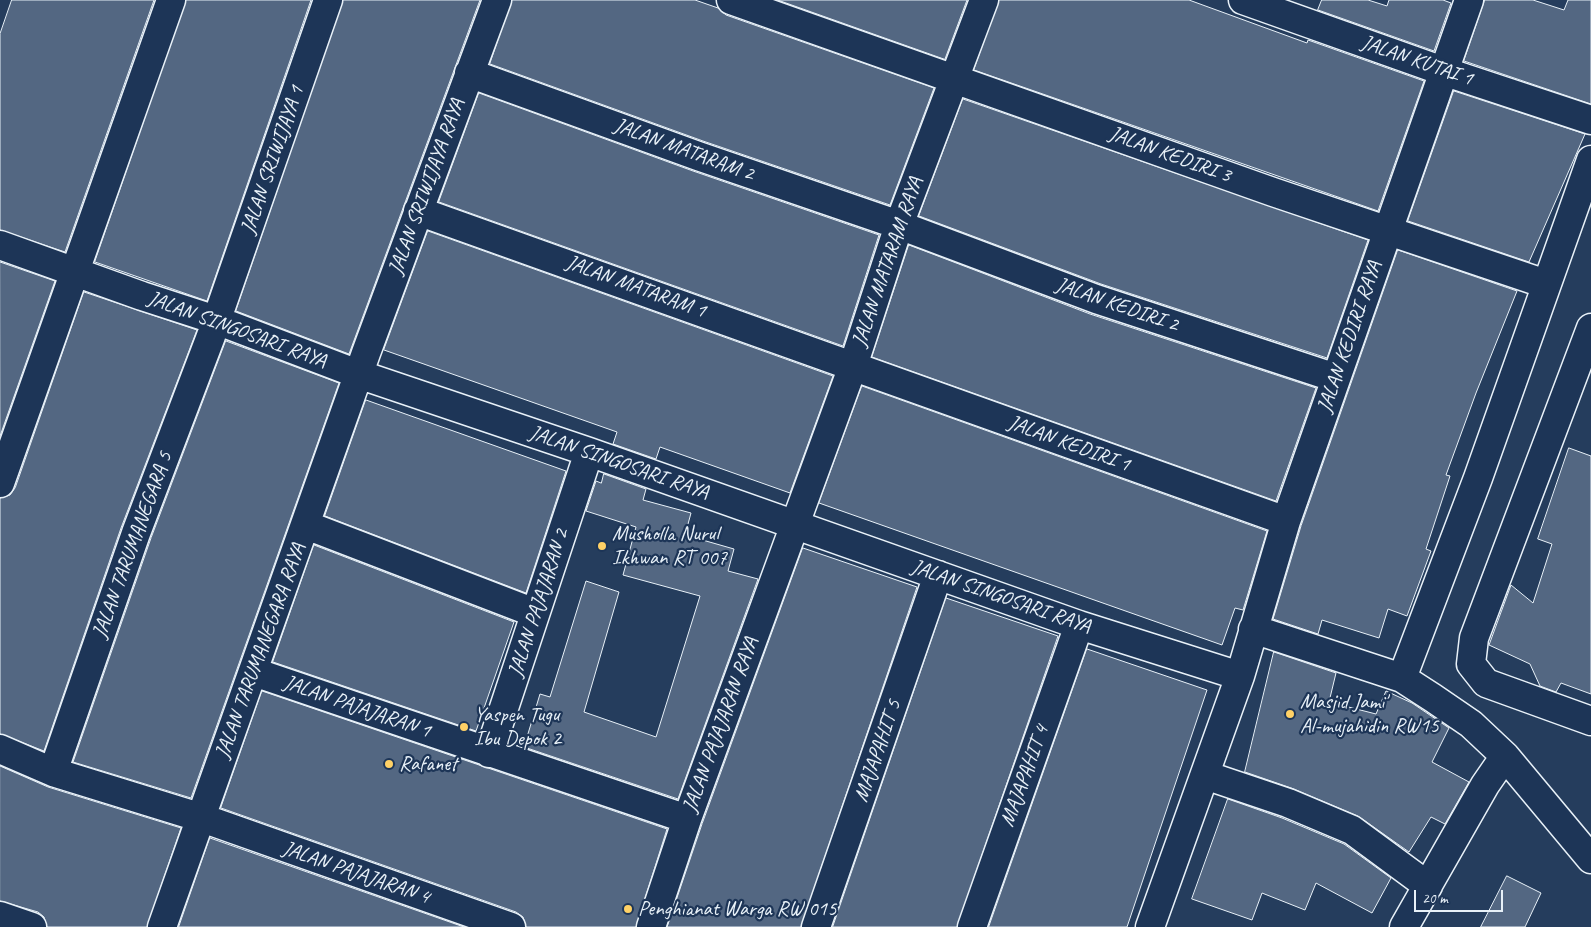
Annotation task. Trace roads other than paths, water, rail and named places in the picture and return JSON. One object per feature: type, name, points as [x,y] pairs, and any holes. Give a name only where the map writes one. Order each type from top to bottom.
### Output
[{"type":"street","points":[[0,483],[171,0]]},
{"type":"street","name":"JALAN SRIWIJAYA 1","points":[[216,320],[328,0]]},
{"type":"street","name":"JALAN SRIWIJAYA RAYA","points":[[358,374],[497,0]]},
{"type":"street","name":"JALAN KEDIRI 3","points":[[731,0],[1273,192],[1546,284]]},
{"type":"street","name":"JALAN MATARAM RAYA","points":[[795,525],[853,366],[899,225],[984,0]]},
{"type":"street","name":"JALAN KUTAI 1","points":[[1243,0],[1296,9],[1443,71],[1591,120]]},
{"type":"street","name":"JALAN KEDIRI RAYA","points":[[1150,927],[1240,676],[1286,521],[1469,0]]},
{"type":"street","name":"JALAN MATARAM 2","points":[[469,73],[698,156],[899,225]]},
{"type":"street","points":[[1402,678],[1478,478],[1591,160]]},
{"type":"street","name":"JALAN MATARAM 1","points":[[418,211],[650,292],[853,366]]},
{"type":"street","name":"JALAN KEDIRI 2","points":[[899,225],[1096,300],[1336,378]]},
{"type":"street","name":"JALAN SINGOSARI RAYA","points":[[0,245],[216,320],[358,374],[589,452],[1079,626],[1240,676]]},
{"type":"street","name":"JALAN TARUMANEGARA 5","points":[[53,772],[136,533],[216,320]]},
{"type":"street","points":[[1591,328],[1474,638],[1471,664],[1486,683],[1591,721]]},
{"type":"street","name":"JALAN KEDIRI 1","points":[[853,366],[1286,521]]},
{"type":"street","name":"JALAN TARUMANEGARA RAYA","points":[[162,927],[254,672],[358,374]]},
{"type":"street","name":"JALAN PAJAJARAN 2","points":[[489,753],[589,452]]},
{"type":"street","points":[[306,525],[535,613]]},
{"type":"street","name":"JALAN PAJAJARAN RAYA","points":[[651,927],[687,819],[795,525]]},
{"type":"street","name":"MAJAPAHIT 5","points":[[816,927],[938,575]]},
{"type":"street","name":"MAJAPAHIT 4","points":[[972,927],[1079,626]]},
{"type":"street","points":[[1253,629],[1402,678],[1471,724],[1505,756],[1591,859]]},
{"type":"street","name":"JALAN PAJAJARAN 1","points":[[254,672],[687,819]]},
{"type":"street","name":"JALAN PAJAJARAN 4","points":[[0,749],[53,772],[202,818],[511,927]]},
{"type":"street","points":[[1404,927],[1484,785],[1505,756]]},
{"type":"street","points":[[1204,775],[1288,802],[1352,830],[1428,886]]},
{"type":"street","points":[[0,916],[32,927]]},
{"type":"place","name":"Musholla Nurul Ikhwan RT 007","points":[[602,546]]},
{"type":"place","name":"Masjid Jami' Al-mujahidin RW15","points":[[1290,714]]},
{"type":"place","name":"Yaspen Tugu Ibu Depok 2","points":[[464,727]]},
{"type":"place","name":"Rafanet","points":[[389,764]]},
{"type":"place","name":"Penghianat Warga RW 015","points":[[628,909]]}]
